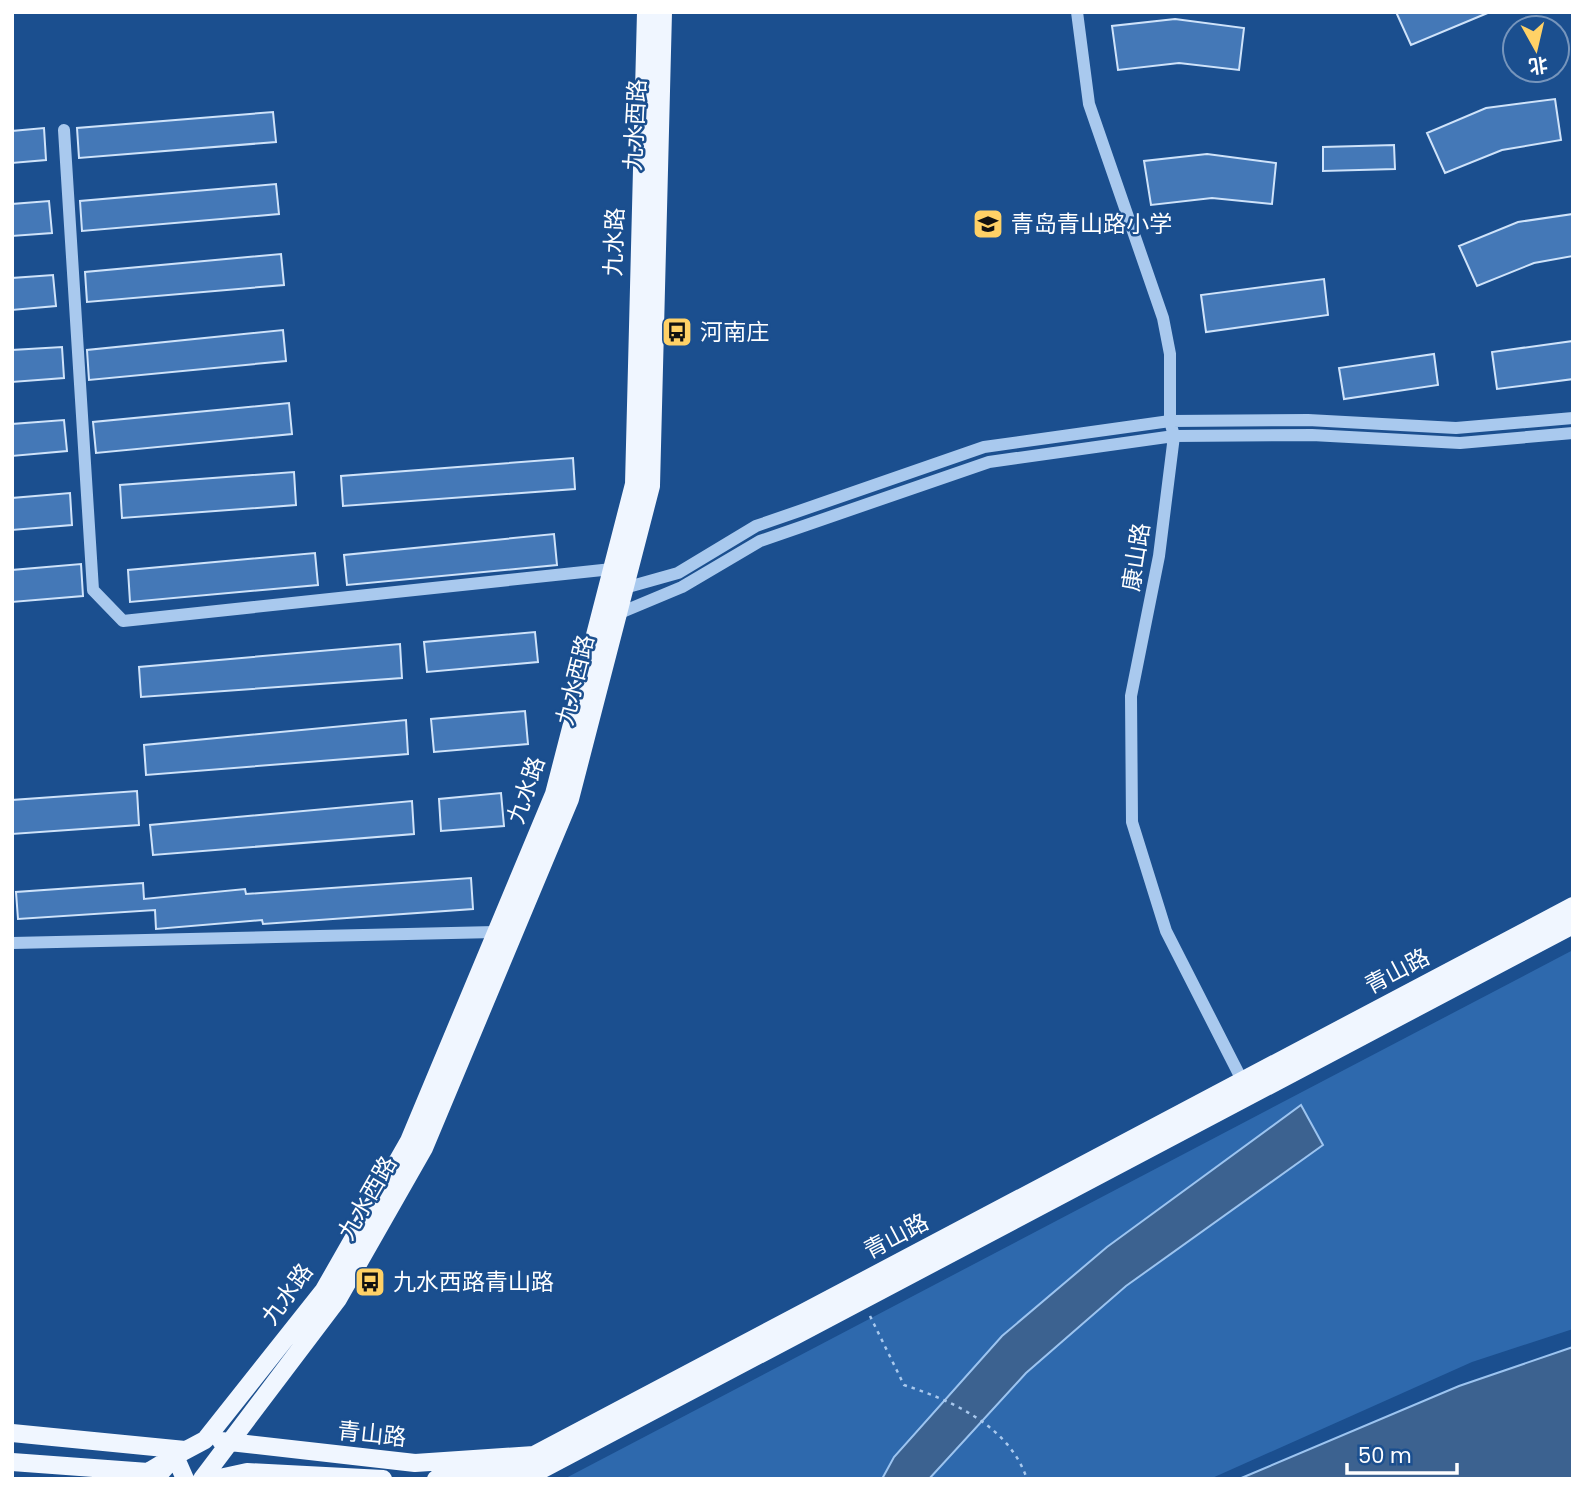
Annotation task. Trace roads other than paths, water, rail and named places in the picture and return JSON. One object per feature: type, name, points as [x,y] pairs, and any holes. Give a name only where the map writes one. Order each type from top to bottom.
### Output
[{"type":"main road","name":"九水路","points":[[615,589],[612,569],[634,484],[646,12]]},
{"type":"main road","name":"九水西路","points":[[230,1442],[338,1299],[424,1148],[570,799],[615,589],[651,486],[663,12]]},
{"type":"main road","name":"九水路","points":[[155,1479],[180,1453],[205,1440],[324,1290],[402,1152],[554,794],[609,614]]},
{"type":"main road","name":"青山路","points":[[436,1479],[539,1471],[863,1300],[1573,906]]},
{"type":"main road","name":"青山路","points":[[205,1440],[415,1463],[534,1455],[1246,1088],[1573,925]]},
{"type":"main road","points":[[12,1433],[180,1453],[210,1476]]},
{"type":"main road","points":[[205,1440],[210,1476]]},
{"type":"main road","points":[[210,1476],[230,1442]]},
{"type":"main road","points":[[12,1462],[148,1472],[180,1453]]},
{"type":"main road","points":[[180,1453],[185,1479]]},
{"type":"main road","name":"青山路","points":[[210,1476],[247,1472],[383,1479]]},
{"type":"street","name":"康山路","points":[[1077,12],[1089,104],[1163,318],[1170,354],[1170,421],[1174,436],[1159,556],[1131,696],[1132,822],[1166,931],[1246,1088]]},
{"type":"street","points":[[64,130],[93,590],[123,621],[612,569]]},
{"type":"street","points":[[615,589],[678,573],[756,526],[984,447],[1170,421],[1308,420],[1456,428],[1573,418]]},
{"type":"street","points":[[609,614],[682,587],[760,541],[989,462],[1174,436],[1312,435],[1460,443],[1573,433]]},
{"type":"street","points":[[12,943],[495,932]]},
{"type":"place","name":"青岛青山路小学","points":[[988,224]]},
{"type":"place","name":"河南庄","points":[[677,332]]},
{"type":"place","name":"九水西路青山路","points":[[370,1282]]}]
